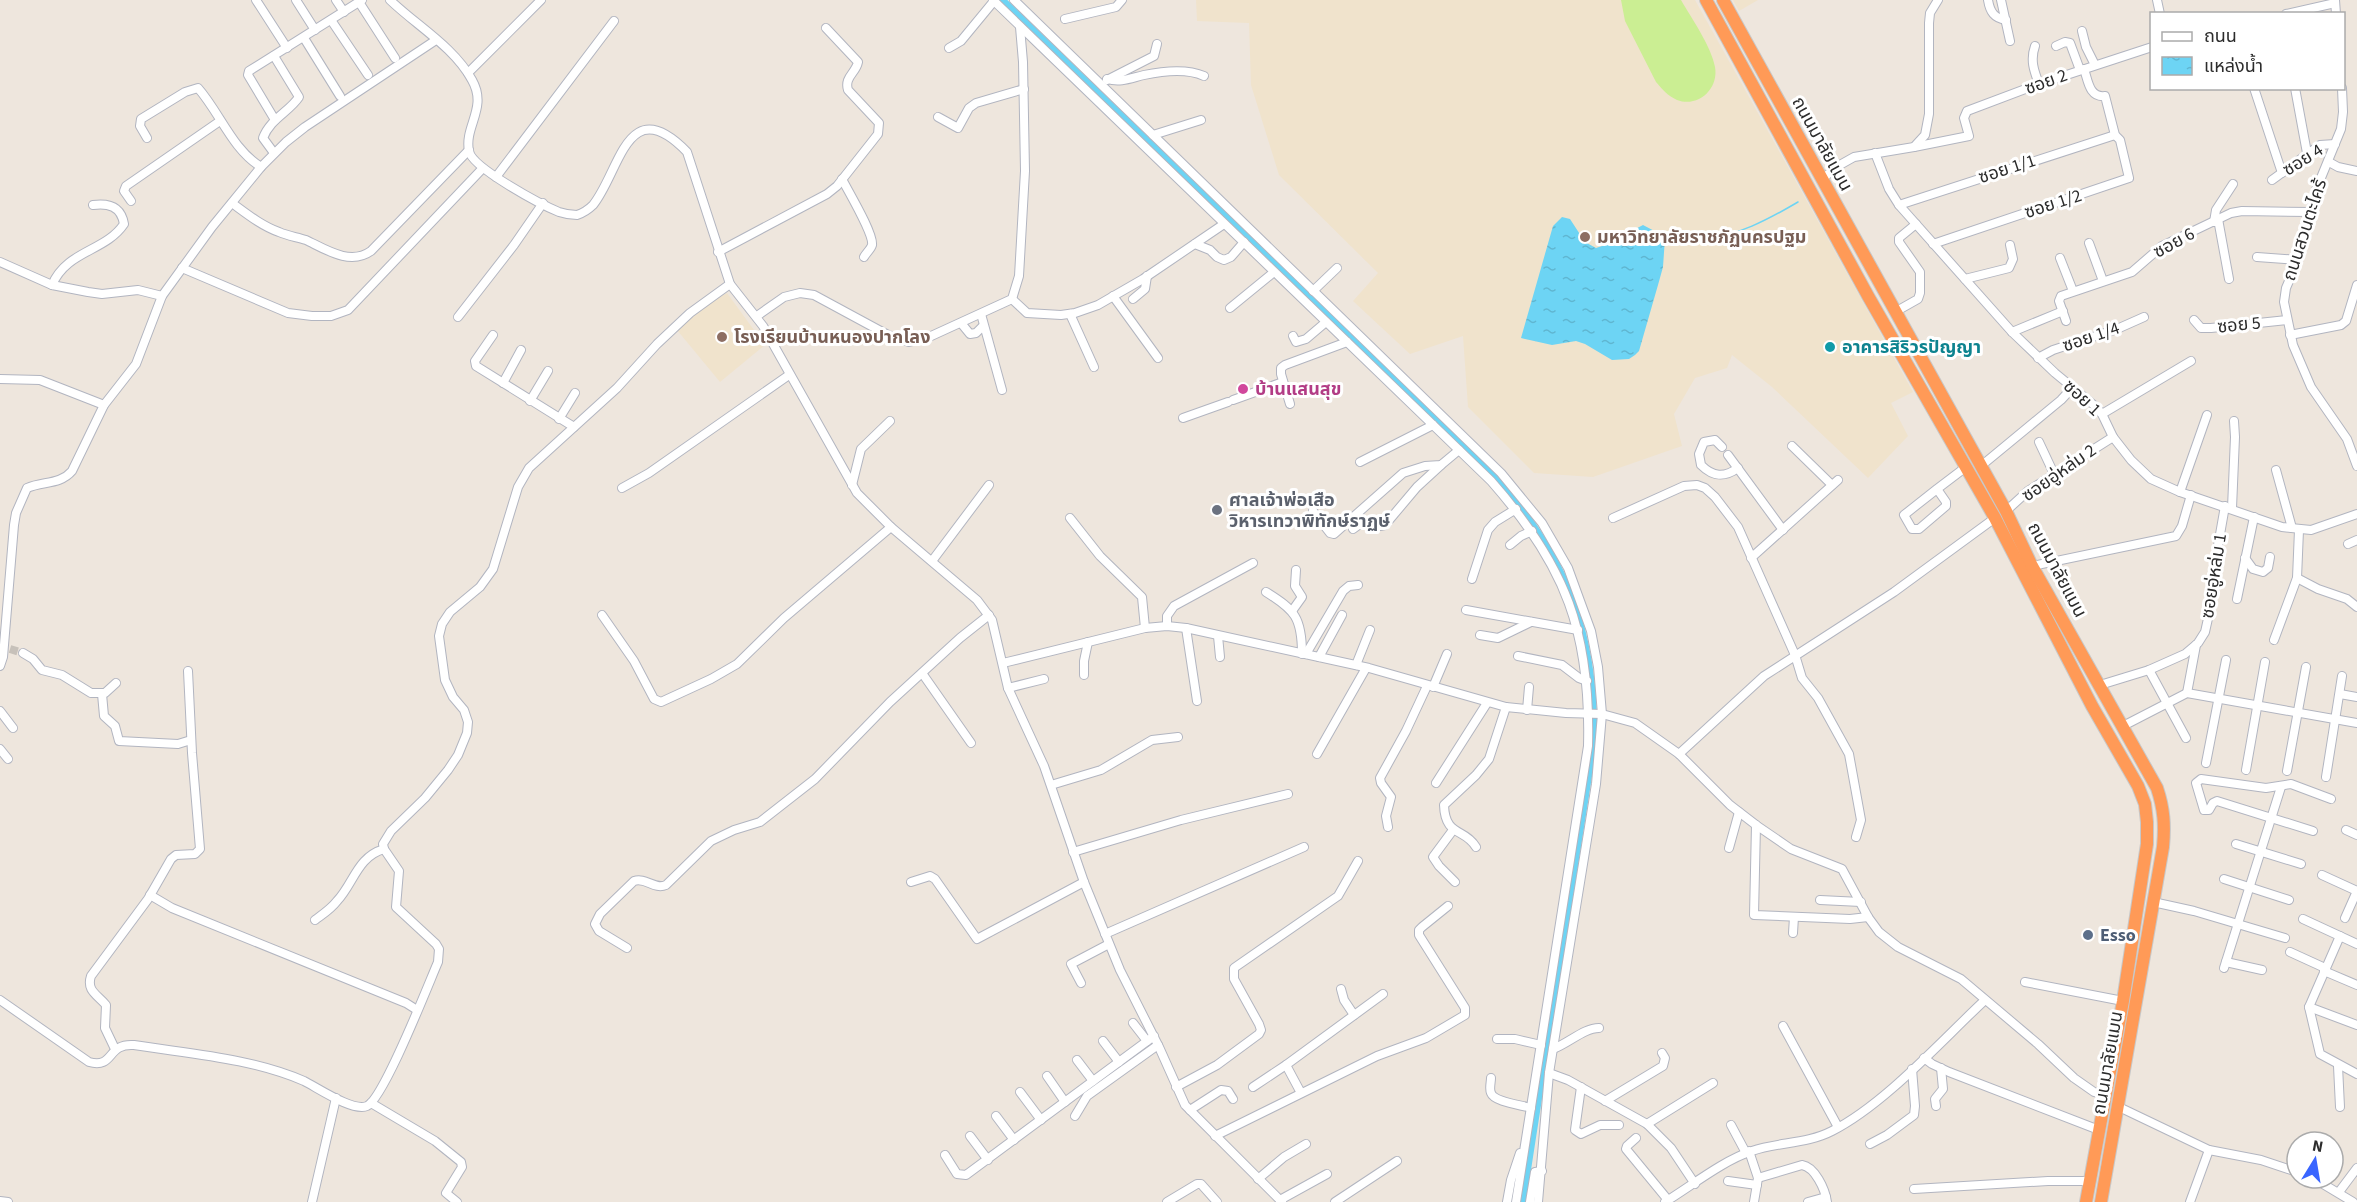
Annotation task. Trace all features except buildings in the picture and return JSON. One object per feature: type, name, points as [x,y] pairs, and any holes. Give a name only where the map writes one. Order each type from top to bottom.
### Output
[{"type":"highway","name":"ถนนมาลัยแมน","points":[[1706,0],[1868,296],[1995,518],[2092,706],[2138,786],[2145,804],[2147,844],[2123,1001],[2086,1202]]},
{"type":"highway","name":"ถนนมาลัยแมน","points":[[1723,0],[1982,466],[2032,566],[2157,788],[2163,807],[2165,824],[2153,902],[2101,1202]]},
{"type":"highway","points":[[1995,518],[2006,511]]},
{"type":"street","points":[[256,0],[287,48]]},
{"type":"street","points":[[296,0],[315,30]]},
{"type":"street","points":[[336,0],[344,12]]},
{"type":"street","points":[[390,0],[436,40],[474,82],[478,104],[469,150],[471,158],[482,169],[543,203],[567,215],[585,212],[593,205],[628,141],[641,132],[650,130],[663,133],[675,140],[687,152],[730,284],[757,316],[852,485],[864,502],[977,600],[989,615],[997,635],[1008,688],[1037,749],[1084,882],[1150,1039]]},
{"type":"street","points":[[468,73],[541,0]]},
{"type":"street","points":[[757,316],[784,297],[800,293],[814,295],[888,335],[909,342],[918,341],[1012,299],[1019,276],[1023,211],[1024,88],[1019,18],[1014,0]]},
{"type":"street","points":[[1019,18],[1023,0]]},
{"type":"street","points":[[1065,20],[1116,7],[1122,0]]},
{"type":"street","points":[[1821,180],[1854,157],[1914,147],[1925,135],[1929,23],[1930,13],[1938,0]]},
{"type":"street","points":[[1988,0],[1992,14],[2006,20]]},
{"type":"street","points":[[2001,0],[2010,40]]},
{"type":"street","points":[[275,120],[248,73],[361,1],[395,58]]},
{"type":"street","points":[[949,48],[961,41],[993,1],[1103,81],[1153,135],[1501,473],[1542,523],[1568,568],[1591,631],[1598,667],[1601,714],[1596,783],[1549,1073],[1538,1202]]},
{"type":"street","points":[[2294,12],[2335,1]]},
{"type":"street","points":[[1019,18],[1224,224],[1459,450],[1516,509],[1532,531],[1560,579],[1578,630],[1587,681],[1590,714],[1588,746],[1516,1202]]},
{"type":"street","points":[[331,20],[368,75]]},
{"type":"street","points":[[496,177],[614,21]]},
{"type":"street","points":[[718,252],[827,194],[842,179],[880,128],[879,123],[846,85],[847,79],[858,62],[826,28]]},
{"type":"street","points":[[2082,31],[2086,47],[2095,65]]},
{"type":"street","points":[[304,38],[340,96]]},
{"type":"street","points":[[0,666],[7,648],[14,525],[22,495],[27,488],[66,478],[72,471],[104,405],[136,364],[162,296],[261,167],[305,127],[436,40]]},
{"type":"street","points":[[2056,46],[2065,42],[2070,43],[2092,93],[2105,96],[2115,135]]},
{"type":"street","points":[[1103,81],[1154,56],[1157,44]]},
{"type":"street","points":[[2035,46],[2032,61],[2039,84]]},
{"type":"street","name":"ซอย 2","points":[[1914,147],[1969,136],[1964,118],[1967,111],[2082,69],[2150,47]]},
{"type":"street","points":[[274,56],[300,98],[267,128],[264,138],[274,153]]},
{"type":"street","points":[[1103,81],[1118,82],[1156,73],[1189,70],[1204,76]]},
{"type":"street","points":[[147,138],[140,126],[141,119],[195,88],[202,93],[219,121],[253,162],[261,167]]},
{"type":"street","points":[[938,117],[958,128],[969,108],[975,103],[1024,88]]},
{"type":"street","points":[[2255,90],[2282,173]]},
{"type":"street","points":[[2295,90],[2307,153]]},
{"type":"street","name":"ถนนสวนตะไคร้","points":[[2342,90],[2341,129],[2316,190],[2298,260],[2286,288],[2284,302],[2290,335],[2311,387],[2347,439],[2357,463]]},
{"type":"street","points":[[1153,135],[1201,120]]},
{"type":"street","points":[[131,201],[124,191],[126,186],[219,121]]},
{"type":"street","name":"ซอย 1/1","points":[[1899,205],[2115,135]]},
{"type":"street","name":"ซอย 1/2","points":[[1933,244],[2127,180],[2129,174],[2120,140],[2115,135]]},
{"type":"street","name":"ซอย 4","points":[[2272,180],[2320,145],[2335,144]]},
{"type":"street","points":[[232,203],[269,228],[305,240],[332,253],[348,256],[364,255],[469,150]]},
{"type":"street","name":"ซอย 1","points":[[1875,153],[1889,189],[1899,205],[2012,332],[2102,414],[2113,437],[2131,460],[2151,479],[2180,492],[2296,529],[2311,530],[2357,514]]},
{"type":"street","points":[[2329,162],[2338,167],[2357,171]]},
{"type":"street","points":[[182,268],[288,313],[312,316],[341,313],[348,310],[404,253],[482,169]]},
{"type":"street","points":[[842,179],[872,241],[864,257]]},
{"type":"street","points":[[2229,279],[2216,221],[2216,210],[2233,184]]},
{"type":"street","points":[[52,285],[58,271],[69,261],[107,239],[124,224],[114,206],[105,203],[93,205]]},
{"type":"street","points":[[459,317],[543,203]]},
{"type":"street","name":"ซอย 6","points":[[2073,291],[2132,272],[2162,246],[2242,211],[2310,212]]},
{"type":"street","points":[[1012,299],[1027,313],[1070,314],[1098,305],[1147,276],[1224,224]]},
{"type":"street","points":[[1895,312],[1918,299],[1920,293],[1920,272],[1899,242],[1899,238],[1916,224]]},
{"type":"street","points":[[1195,244],[1210,250],[1224,260],[1231,257],[1244,242]]},
{"type":"street","points":[[2089,243],[2103,281]]},
{"type":"street","points":[[1965,279],[2008,268],[2013,259],[2010,245]]},
{"type":"street","points":[[2257,257],[2298,260]]},
{"type":"street","points":[[2060,258],[2073,291],[2059,298],[2066,321]]},
{"type":"street","points":[[0,262],[52,285],[97,294],[138,290],[162,296]]},
{"type":"street","points":[[1313,291],[1337,268]]},
{"type":"street","points":[[1230,308],[1274,272]]},
{"type":"street","points":[[1133,299],[1145,289],[1147,276]]},
{"type":"street","points":[[0,1000],[89,1062],[98,1065],[104,1063],[115,1049],[121,1046],[134,1046],[241,1063],[303,1081],[356,1106],[363,1107],[371,1102],[394,1061],[438,962],[439,949],[436,944],[396,907],[399,871],[384,849],[386,837],[425,798],[453,763],[466,740],[468,722],[464,710],[448,687],[443,670],[439,636],[442,624],[450,612],[480,588],[493,569],[523,475],[617,388],[657,344],[690,313],[730,284]]},
{"type":"street","points":[[2290,335],[2341,325],[2346,321],[2357,285]]},
{"type":"street","points":[[1113,296],[1158,358]]},
{"type":"street","points":[[2012,332],[2063,312]]},
{"type":"street","points":[[981,314],[1002,390]]},
{"type":"street","points":[[1070,314],[1094,367]]},
{"type":"street","name":"ซอย 1/4","points":[[2038,358],[2053,350],[2118,329],[2144,316]]},
{"type":"street","name":"ซอย 5","points":[[2194,320],[2201,328],[2211,328],[2287,320]]},
{"type":"street","points":[[1293,336],[1296,342],[1302,342],[1326,322]]},
{"type":"street","points":[[961,323],[966,332],[973,334],[984,326]]},
{"type":"street","points":[[494,335],[474,364],[574,427]]},
{"type":"street","points":[[1290,404],[1281,368],[1347,342]]},
{"type":"street","points":[[503,383],[520,350]]},
{"type":"street","points":[[2102,414],[2191,361]]},
{"type":"street","points":[[530,401],[548,371]]},
{"type":"street","points":[[622,488],[649,473],[789,375]]},
{"type":"street","points":[[0,380],[40,380],[104,405]]},
{"type":"street","points":[[1184,418],[1283,382]]},
{"type":"street","points":[[1982,466],[2061,400],[2073,387]]},
{"type":"street","points":[[559,419],[575,393]]},
{"type":"street","points":[[2180,492],[2207,415]]},
{"type":"street","points":[[852,485],[861,448],[890,421]]},
{"type":"street","name":"ซอยอู่หล่ม 1","points":[[2187,693],[2196,645],[2205,632],[2209,614],[2216,557],[2228,507],[2235,438],[2234,421]]},
{"type":"street","points":[[1360,462],[1433,425]]},
{"type":"street","points":[[2347,439],[2357,436]]},
{"type":"street","name":"ซอยอู่หล่ม 2","points":[[2006,511],[2028,491],[2113,437]]},
{"type":"street","points":[[1722,447],[1715,440],[1704,442],[1699,454],[1701,465],[1720,476],[1729,474],[1738,468]]},
{"type":"street","points":[[2039,442],[2054,474]]},
{"type":"street","points":[[1751,558],[1835,483],[1792,446]]},
{"type":"street","points":[[1353,529],[1364,521],[1380,526],[1385,525],[1417,487],[1459,450]]},
{"type":"street","points":[[1728,454],[1783,530]]},
{"type":"street","points":[[1313,511],[1330,533],[1334,534],[1403,473],[1425,466],[1441,465]]},
{"type":"street","points":[[1937,489],[1946,502],[1946,506],[1919,529],[1911,529],[1905,519],[1906,512],[1966,467]]},
{"type":"street","points":[[2274,640],[2297,578],[2296,529],[2276,470]]},
{"type":"street","points":[[932,561],[989,485]]},
{"type":"street","points":[[1613,518],[1684,486],[1697,485],[1705,488],[1715,497],[1738,526],[1795,655],[1802,678],[1818,698],[1849,754],[1861,820],[1856,837]]},
{"type":"street","points":[[2032,566],[2176,536],[2182,526],[2191,495]]},
{"type":"street","points":[[1472,579],[1488,530],[1495,522],[1516,509]]},
{"type":"street","points":[[2237,599],[2254,517]]},
{"type":"street","points":[[1070,518],[1100,556],[1142,597],[1145,628]]},
{"type":"street","points":[[1680,754],[1737,699],[1795,655],[1894,592],[1995,518]]},
{"type":"street","points":[[602,615],[634,661],[654,699],[661,702],[711,680],[737,664],[784,618],[891,527]]},
{"type":"street","points":[[1510,545],[1532,531]]},
{"type":"street","points":[[2348,544],[2357,540]]},
{"type":"street","points":[[2246,558],[2253,569],[2263,572],[2268,568],[2270,557]]},
{"type":"street","points":[[1167,626],[1167,616],[1174,606],[1253,563]]},
{"type":"street","points":[[1292,611],[1302,597],[1295,586],[1296,570]]},
{"type":"street","points":[[2297,578],[2318,590],[2347,599],[2357,607]]},
{"type":"street","points":[[1304,654],[1343,591],[1349,586],[1358,585]]},
{"type":"street","points":[[1266,592],[1292,611],[1300,629],[1304,654]]},
{"type":"street","points":[[1466,610],[1578,630]]},
{"type":"street","points":[[627,948],[599,932],[595,924],[600,914],[634,881],[641,879],[657,886],[666,885],[711,841],[767,818],[815,779],[922,673],[989,615]]},
{"type":"street","points":[[1319,657],[1342,615]]},
{"type":"street","points":[[1480,635],[1498,638],[1531,622]]},
{"type":"street","points":[[1003,663],[1145,628],[1167,626],[1186,628],[1356,665],[1506,707],[1601,714],[1635,723],[1680,754],[1739,812],[1756,825],[1791,849],[1842,869],[1868,917],[1880,932],[1898,947],[1952,974],[2038,1044],[2073,1078],[2094,1092],[2105,1095]]},
{"type":"street","points":[[1186,628],[1197,701]]},
{"type":"street","points":[[1356,665],[1370,630]]},
{"type":"street","points":[[1218,636],[1220,657]]},
{"type":"street","points":[[1084,675],[1088,642]]},
{"type":"street","points":[[2100,685],[2149,670],[2186,654],[2196,645]]},
{"type":"street","points":[[23,652],[42,670],[62,675],[86,691],[102,694],[117,683]]},
{"type":"street","points":[[1388,827],[1386,816],[1391,797],[1380,778],[1447,654]]},
{"type":"street","points":[[1518,656],[1562,665],[1587,681]]},
{"type":"street","points":[[2206,763],[2226,660]]},
{"type":"street","points":[[2246,770],[2265,663]]},
{"type":"street","points":[[2287,771],[2306,667]]},
{"type":"street","points":[[1317,754],[1366,668]]},
{"type":"street","points":[[2149,670],[2186,738]]},
{"type":"street","points":[[115,1049],[105,1028],[106,1005],[95,994],[89,983],[91,976],[150,896],[171,859],[176,855],[195,854],[200,849],[188,671]]},
{"type":"street","points":[[922,673],[971,743]]},
{"type":"street","points":[[2326,777],[2343,676]]},
{"type":"street","points":[[1008,688],[1044,679]]},
{"type":"street","points":[[1527,710],[1529,687]]},
{"type":"street","points":[[2123,726],[2187,693],[2357,723]]},
{"type":"street","points":[[102,694],[104,716],[116,726],[119,741],[178,744],[191,740]]},
{"type":"street","points":[[2340,694],[2357,697]]},
{"type":"street","points":[[1436,783],[1487,703]]},
{"type":"street","points":[[1476,847],[1472,840],[1453,830],[1445,814],[1444,805],[1476,775],[1489,759],[1506,707]]},
{"type":"street","points":[[0,711],[13,728]]},
{"type":"street","points":[[1051,785],[1101,770],[1152,740],[1178,737]]},
{"type":"street","points":[[0,749],[9,759]]},
{"type":"street","points":[[2313,831],[2217,801],[2209,810],[2204,810],[2196,783],[2201,779],[2265,788],[2291,784],[2331,799]]},
{"type":"street","points":[[2262,970],[2225,965],[2281,787]]},
{"type":"street","points":[[1073,852],[1181,820],[1288,794]]},
{"type":"street","points":[[1729,848],[1739,812]]},
{"type":"street","points":[[1756,825],[1753,913],[1756,916],[1850,919],[1868,917]]},
{"type":"street","points":[[1453,830],[1433,857],[1455,882]]},
{"type":"street","points":[[2346,830],[2357,835]]},
{"type":"street","points":[[2236,844],[2301,864]]},
{"type":"street","points":[[1105,934],[1304,847]]},
{"type":"street","points":[[315,920],[338,901],[356,870],[365,860],[384,849]]},
{"type":"street","points":[[1176,1088],[1226,1060],[1259,1034],[1261,1030],[1259,1024],[1234,979],[1234,968],[1238,963],[1338,896],[1358,861]]},
{"type":"street","points":[[2322,875],[2357,891],[2345,918]]},
{"type":"street","points":[[911,882],[930,876],[935,879],[977,939],[1084,882]]},
{"type":"street","points":[[2224,879],[2289,900]]},
{"type":"street","points":[[150,896],[172,908],[406,1003],[417,1010]]},
{"type":"street","points":[[1820,900],[1861,902]]},
{"type":"street","points":[[2153,902],[2284,938]]},
{"type":"street","points":[[1215,1136],[1377,1056],[1426,1038],[1464,1015],[1465,1008],[1419,935],[1422,927],[1448,906]]},
{"type":"street","points":[[1793,933],[1794,917]]},
{"type":"street","points":[[2302,918],[2357,944]]},
{"type":"street","points":[[2340,936],[2308,1007],[2319,1054],[2357,1074]]},
{"type":"street","points":[[1081,984],[1071,964],[1109,944]]},
{"type":"street","points":[[2290,952],[2357,986]]},
{"type":"street","points":[[2025,982],[2123,1001]]},
{"type":"street","points":[[1341,989],[1344,1000],[1354,1015]]},
{"type":"street","points":[[1252,1087],[1383,994]]},
{"type":"street","points":[[1636,1138],[1626,1146],[1626,1149],[1666,1201],[1748,1152],[1814,1138],[1838,1127],[1865,1110],[1985,1000]]},
{"type":"street","points":[[2308,1007],[2357,1025]]},
{"type":"street","points":[[1133,1023],[1158,1045],[1176,1088],[1190,1110],[1280,1200]]},
{"type":"street","points":[[1783,1026],[1838,1127]]},
{"type":"street","points":[[1553,1049],[1570,1042],[1591,1028],[1599,1028]]},
{"type":"street","points":[[1497,1039],[1507,1038],[1541,1045]]},
{"type":"street","points":[[945,1155],[957,1174],[966,1175],[1150,1039]]},
{"type":"street","points":[[1103,1041],[1119,1062]]},
{"type":"street","points":[[1075,1116],[1087,1096],[1158,1045]]},
{"type":"street","points":[[1605,1101],[1663,1066],[1665,1059],[1662,1053]]},
{"type":"street","points":[[1924,1058],[1941,1068],[2099,1130]]},
{"type":"street","points":[[1077,1060],[1093,1082]]},
{"type":"street","points":[[1286,1065],[1301,1094]]},
{"type":"street","points":[[2338,1066],[2340,1107]]},
{"type":"street","points":[[1936,1106],[1936,1097],[1943,1089],[1941,1068]]},
{"type":"street","points":[[1870,1144],[1887,1136],[1914,1115],[1912,1069]]},
{"type":"street","points":[[1549,1073],[1562,1077],[1647,1124],[1671,1148],[1695,1184]]},
{"type":"street","points":[[1047,1076],[1065,1102]]},
{"type":"street","points":[[1491,1078],[1492,1096],[1532,1108]]},
{"type":"street","points":[[1647,1124],[1713,1083]]},
{"type":"street","points":[[1581,1088],[1575,1130],[1581,1134],[1600,1125],[1619,1125]]},
{"type":"street","points":[[1190,1110],[1221,1090],[1228,1091],[1233,1099]]},
{"type":"street","points":[[1020,1092],[1041,1120]]},
{"type":"street","points":[[312,1202],[336,1098]]},
{"type":"street","points":[[371,1102],[435,1142],[461,1162],[462,1167],[446,1193],[457,1202]]},
{"type":"street","points":[[2119,1107],[2209,1150],[2261,1160],[2285,1168]]},
{"type":"street","points":[[996,1116],[1014,1140]]},
{"type":"street","points":[[1731,1125],[1748,1152],[1758,1181],[1754,1202]]},
{"type":"street","points":[[1507,1202],[1511,1180],[1528,1127]]},
{"type":"street","points":[[970,1136],[988,1160]]},
{"type":"street","points":[[1258,1179],[1284,1157],[1306,1144]]},
{"type":"street","points":[[2192,1201],[2209,1150]]},
{"type":"street","points":[[1543,1156],[1546,1173],[1543,1202]]},
{"type":"street","points":[[1335,1202],[1396,1161]]},
{"type":"street","points":[[1728,1181],[1758,1181],[1802,1165],[1808,1166],[1813,1171],[1827,1199],[1808,1202]]},
{"type":"street","points":[[2353,1202],[2341,1197],[2357,1168]]},
{"type":"street","points":[[1530,1202],[1535,1172],[1542,1171]]},
{"type":"street","points":[[1269,1202],[1280,1200],[1327,1174]]},
{"type":"street","points":[[1914,1189],[2048,1181],[2090,1181]]},
{"type":"street","points":[[1167,1202],[1197,1184],[1201,1184],[1217,1202]]},
{"type":"street","points":[[1681,1192],[1682,1202]]},
{"type":"street","points":[[0,1201],[8,1202]]},
{"type":"shaded area","name":"มหาวิทยาลัยราชภัฏนครปฐม","points":[[1196,0],[1695,0],[1913,392],[1891,403],[1908,436],[1868,478],[1772,387],[1732,355],[1727,368],[1695,378],[1674,414],[1682,446],[1593,477],[1534,473],[1468,407],[1463,336],[1410,354],[1353,301],[1378,273],[1279,175],[1251,85],[1249,23],[1197,21]]},
{"type":"shaded area","points":[[1733,0],[1758,0],[1739,11]]},
{"type":"shaded area","name":"โรงเรียนบ้านหนองปากโลง","points":[[727,293],[765,345],[720,382],[677,330],[708,304]]},
{"type":"green space","points":[[1621,0],[1681,0],[1713,59],[1714,83],[1705,95],[1692,101],[1677,100],[1656,82],[1625,21]]},
{"type":"water","points":[[1562,217],[1570,219],[1585,242],[1596,248],[1643,225],[1665,238],[1663,267],[1639,351],[1629,359],[1612,360],[1576,341],[1552,345],[1521,338],[1553,226]]},
{"type":"waterway","points":[[1003,0],[1494,476],[1541,536],[1559,567],[1583,633],[1590,668],[1594,705],[1594,744],[1523,1202]]},
{"type":"waterway","points":[[1665,238],[1697,239],[1727,235],[1764,221],[1798,202]]},
{"type":"tunnel","points":[[10,649],[23,653]]},
{"type":"place","name":"มหาวิทยาลัยราชภัฏนครปฐม","points":[[1585,237]]},
{"type":"place","name":"โรงเรียนบ้านหนองปากโลง","points":[[722,337]]},
{"type":"place","name":"อาคารสิริวรปัญญา","points":[[1830,347]]},
{"type":"place","name":"บ้านแสนสุข","points":[[1243,389]]},
{"type":"place","name":"ศาลเจ้าพ่อเสือ วิหารเทวาพิทักษ์ราฏษ์","points":[[1217,510]]},
{"type":"place","name":"Esso","points":[[2088,935]]}]
